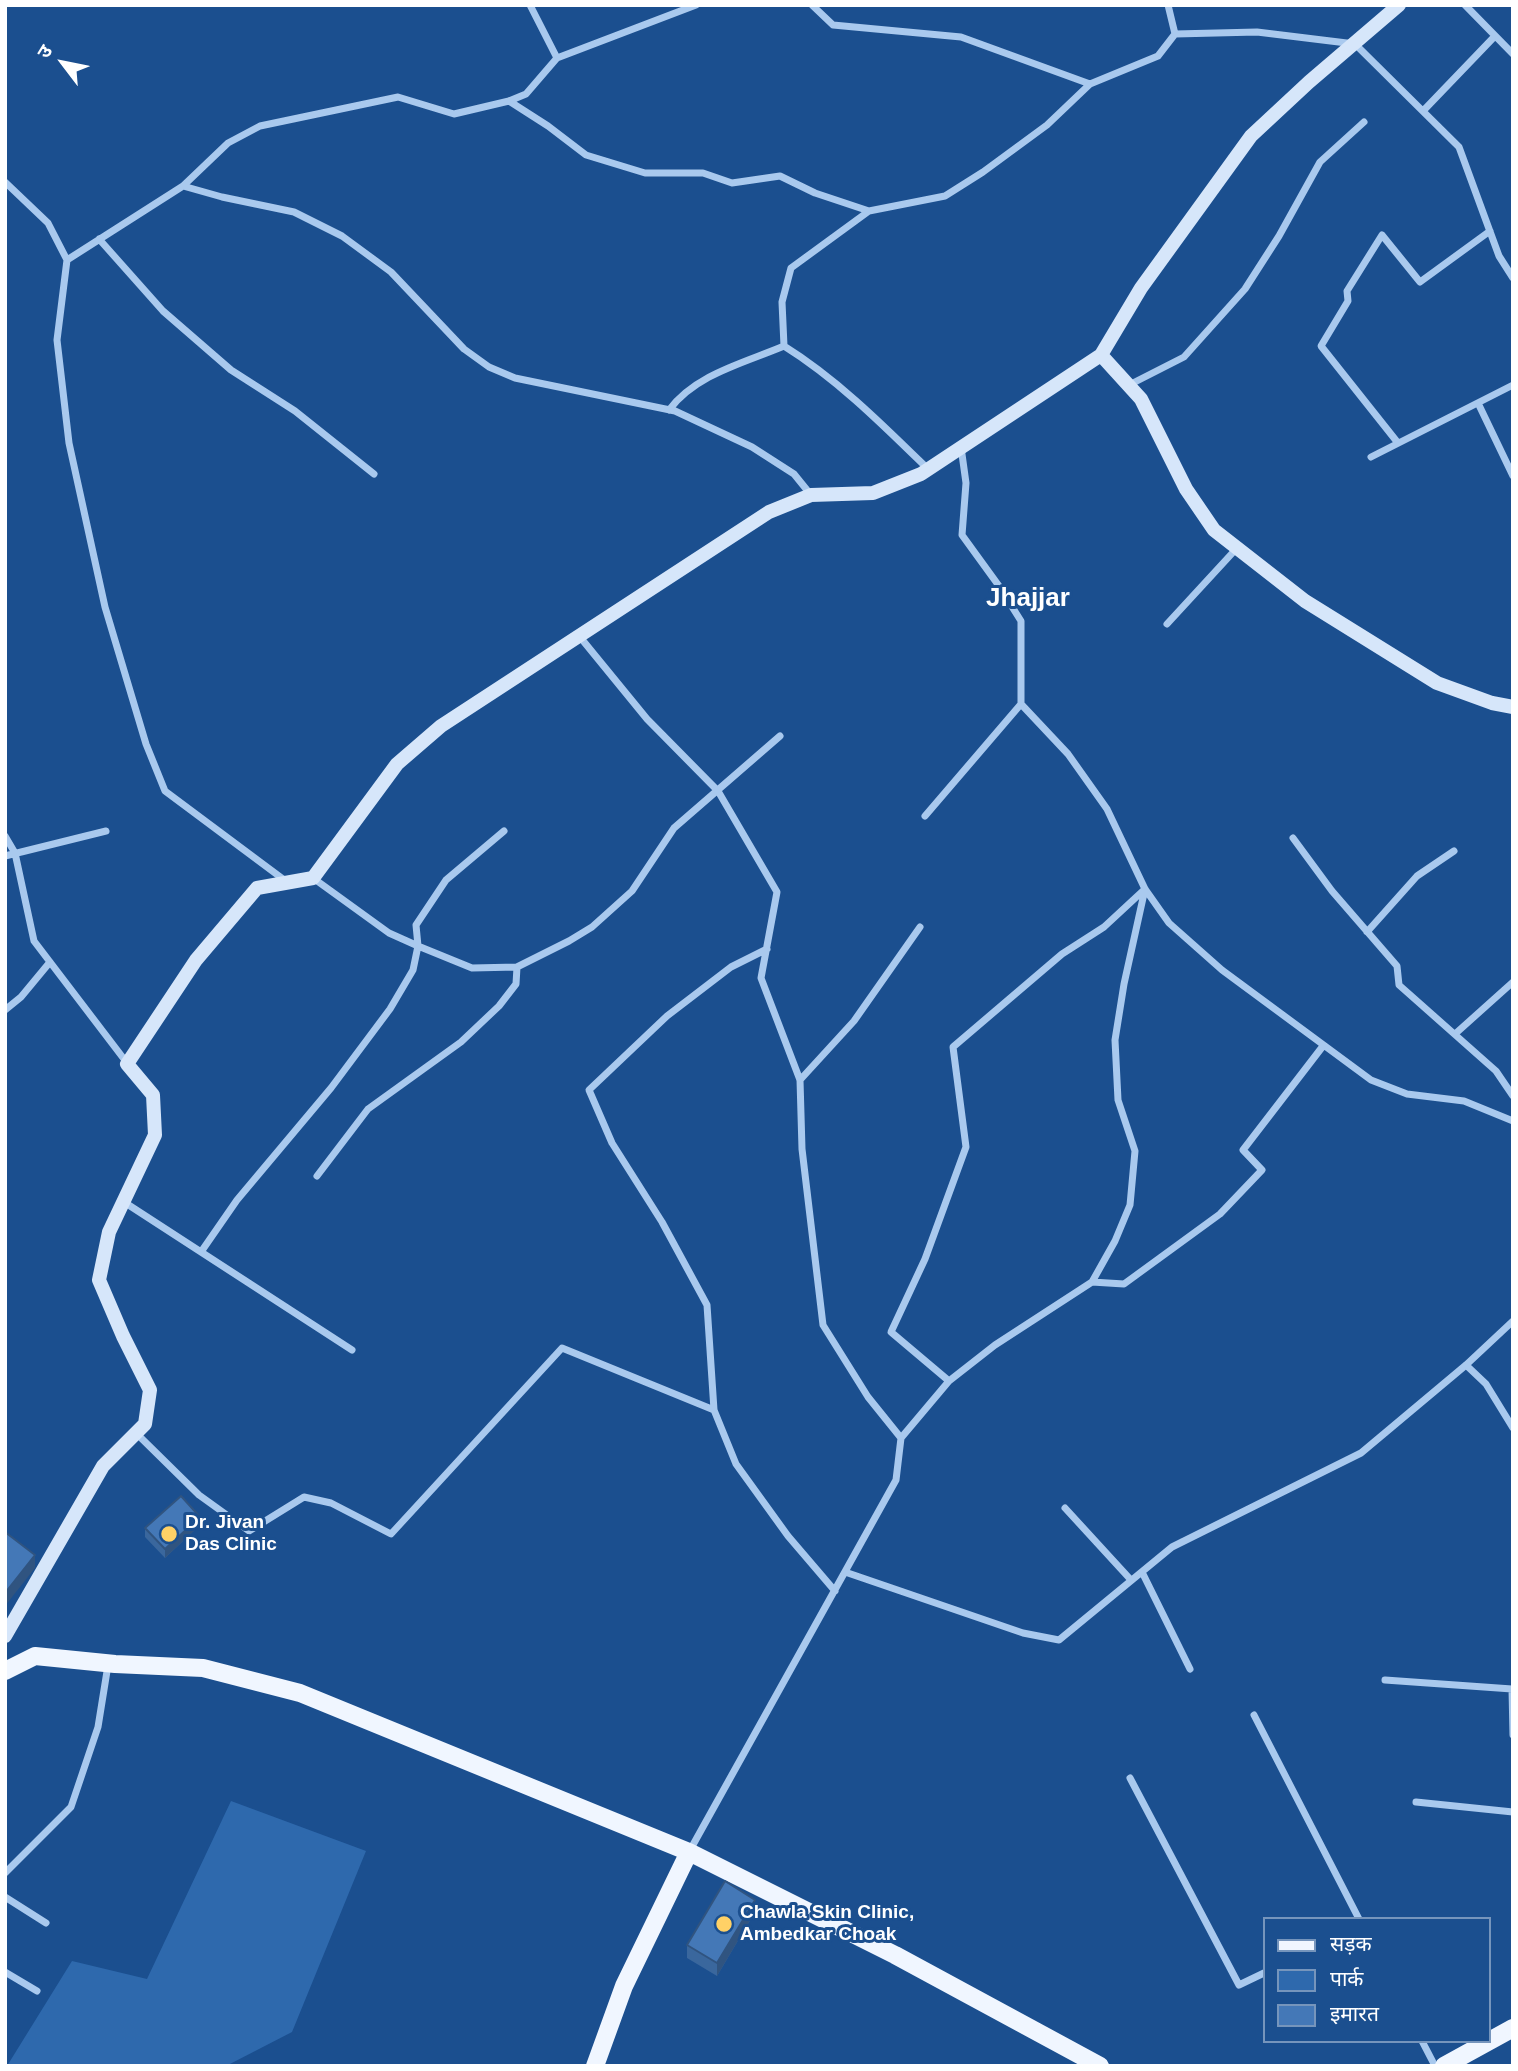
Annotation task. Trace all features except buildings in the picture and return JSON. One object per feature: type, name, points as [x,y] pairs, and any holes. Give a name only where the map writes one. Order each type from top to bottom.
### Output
[{"type":"main road","points":[[5,1671],[34,1656],[108,1664],[202,1668],[300,1693],[689,1852],[895,1955],[1100,2066]]},
{"type":"main road","points":[[595,2066],[624,1986],[689,1852]]},
{"type":"main road","points":[[1490,2041],[1513,2028]]},
{"type":"main road","points":[[1444,2066],[1486,2043]]},
{"type":"street","points":[[530,5],[557,58]]},
{"type":"street","points":[[67,260],[183,186],[228,143],[260,126],[398,97],[454,114],[509,101],[526,94],[557,58],[696,5]]},
{"type":"street","points":[[812,5],[833,25],[961,37],[1090,84]]},
{"type":"street","points":[[1168,5],[1175,34]]},
{"type":"street","points":[[127,1064],[196,960],[257,888],[313,878],[397,764],[441,726],[769,512],[811,495],[873,493],[928,469],[1101,355],[1140,288],[1251,136],[1399,5]]},
{"type":"street","points":[[1465,5],[1513,54]]},
{"type":"street","points":[[784,346],[782,302],[791,268],[869,211],[946,196],[1047,125],[1090,84],[1157,56],[1175,34],[1258,32],[1354,44],[1458,147],[1499,256],[1513,278]]},
{"type":"street","points":[[1423,111],[1495,36]]},
{"type":"street","points":[[509,101],[586,155],[645,173],[703,173],[733,183],[780,176],[815,193],[869,211]]},
{"type":"street","points":[[1129,385],[1184,357],[1245,289],[1279,236],[1320,162],[1364,122]]},
{"type":"street","points":[[5,182],[48,223],[67,260],[57,340],[69,443],[105,607],[146,744],[165,790],[288,883]]},
{"type":"street","points":[[183,186],[293,212],[342,236],[391,272],[464,349],[489,367],[515,378],[669,410],[752,447],[794,474],[811,495]]},
{"type":"street","points":[[1398,443],[1321,346],[1348,301],[1347,291],[1382,235],[1420,282],[1490,231]]},
{"type":"street","points":[[99,239],[163,311],[231,370],[295,411],[374,474]]},
{"type":"street","points":[[669,410],[680,395],[705,379],[784,346]]},
{"type":"street","points":[[784,346],[804,358],[876,419],[928,469]]},
{"type":"street","points":[[1101,355],[1141,399],[1186,489],[1214,530],[1305,601],[1437,683],[1492,703],[1513,707]]},
{"type":"street","points":[[1371,457],[1513,386]]},
{"type":"street","points":[[1478,403],[1513,475]]},
{"type":"street","points":[[925,816],[1021,704],[1021,621],[962,534],[966,483],[961,447]]},
{"type":"street","points":[[1167,624],[1237,548]]},
{"type":"street","points":[[580,637],[647,719],[718,791],[777,892],[761,978],[800,1080],[802,1149],[823,1325],[868,1397],[901,1438]]},
{"type":"street","points":[[1021,704],[1068,754],[1107,809],[1146,889],[1169,923],[1222,970],[1371,1080],[1407,1094],[1464,1101],[1513,1121]]},
{"type":"street","points":[[313,878],[389,933],[418,946],[472,968],[517,967],[592,927],[632,891],[674,828],[780,736]]},
{"type":"street","points":[[5,856],[106,831]]},
{"type":"street","points":[[201,1252],[237,1200],[331,1088],[390,1009],[413,970],[418,946],[415,925],[446,880],[504,831]]},
{"type":"street","points":[[5,836],[15,853],[34,941],[153,1095],[155,1135],[109,1232],[99,1280],[122,1336],[150,1390],[145,1424],[103,1466],[5,1636]]},
{"type":"street","points":[[1293,838],[1332,891],[1396,966],[1399,985],[1496,1071],[1513,1096]]},
{"type":"street","points":[[1367,932],[1416,876],[1454,851]]},
{"type":"street","points":[[689,1852],[896,1480],[901,1438],[949,1381],[995,1345],[1091,1282],[1115,1241],[1129,1205],[1136,1151],[1118,1100],[1115,1040],[1124,984],[1146,889]]},
{"type":"street","points":[[949,1381],[891,1332],[925,1259],[966,1147],[953,1047],[1062,954],[1104,927],[1146,889]]},
{"type":"street","points":[[800,1080],[854,1021],[920,927]]},
{"type":"street","points":[[767,949],[731,967],[667,1016],[589,1090],[612,1143],[663,1222],[708,1305],[714,1410],[736,1464],[788,1536],[835,1591]]},
{"type":"street","points":[[5,1010],[21,997],[50,962]]},
{"type":"street","points":[[317,1176],[368,1110],[408,1079],[436,1062],[499,1006],[516,984],[517,967]]},
{"type":"street","points":[[1455,1034],[1513,982]]},
{"type":"street","points":[[1091,1282],[1124,1284],[1220,1214],[1238,1196],[1262,1170],[1243,1150],[1323,1046]]},
{"type":"street","points":[[123,1202],[352,1350]]},
{"type":"street","points":[[845,1573],[1023,1633],[1059,1640],[1172,1547],[1361,1453],[1466,1365],[1513,1321]]},
{"type":"street","points":[[136,1433],[199,1495],[249,1531],[304,1497],[331,1503],[391,1534],[562,1348],[714,1410]]},
{"type":"street","points":[[1466,1365],[1486,1384],[1513,1428]]},
{"type":"street","points":[[1065,1508],[1131,1580]]},
{"type":"street","points":[[1142,1572],[1190,1669]]},
{"type":"street","points":[[5,1873],[71,1807],[98,1727],[108,1664]]},
{"type":"street","points":[[1385,1680],[1512,1689],[1513,1735]]},
{"type":"street","points":[[1254,1714],[1358,1917]]},
{"type":"street","points":[[1130,1778],[1239,1985],[1262,1974]]},
{"type":"street","points":[[1416,1802],[1513,1812]]},
{"type":"street","points":[[5,1897],[46,1923]]},
{"type":"street","points":[[5,1972],[37,1991]]},
{"type":"street","points":[[1423,2043],[1435,2066]]},
{"type":"green space","points":[[231,1801],[366,1851],[292,2032],[226,2066],[7,2066],[72,1961],[147,1979]]},
{"type":"place","name":"Dr. Jivan Das Clinic","points":[[169,1534]]},
{"type":"place","name":"Chawla Skin Clinic, Ambedkar Choak","points":[[724,1924]]},
{"type":"district","name":"Jhajjar","points":[[1028,599]]}]
